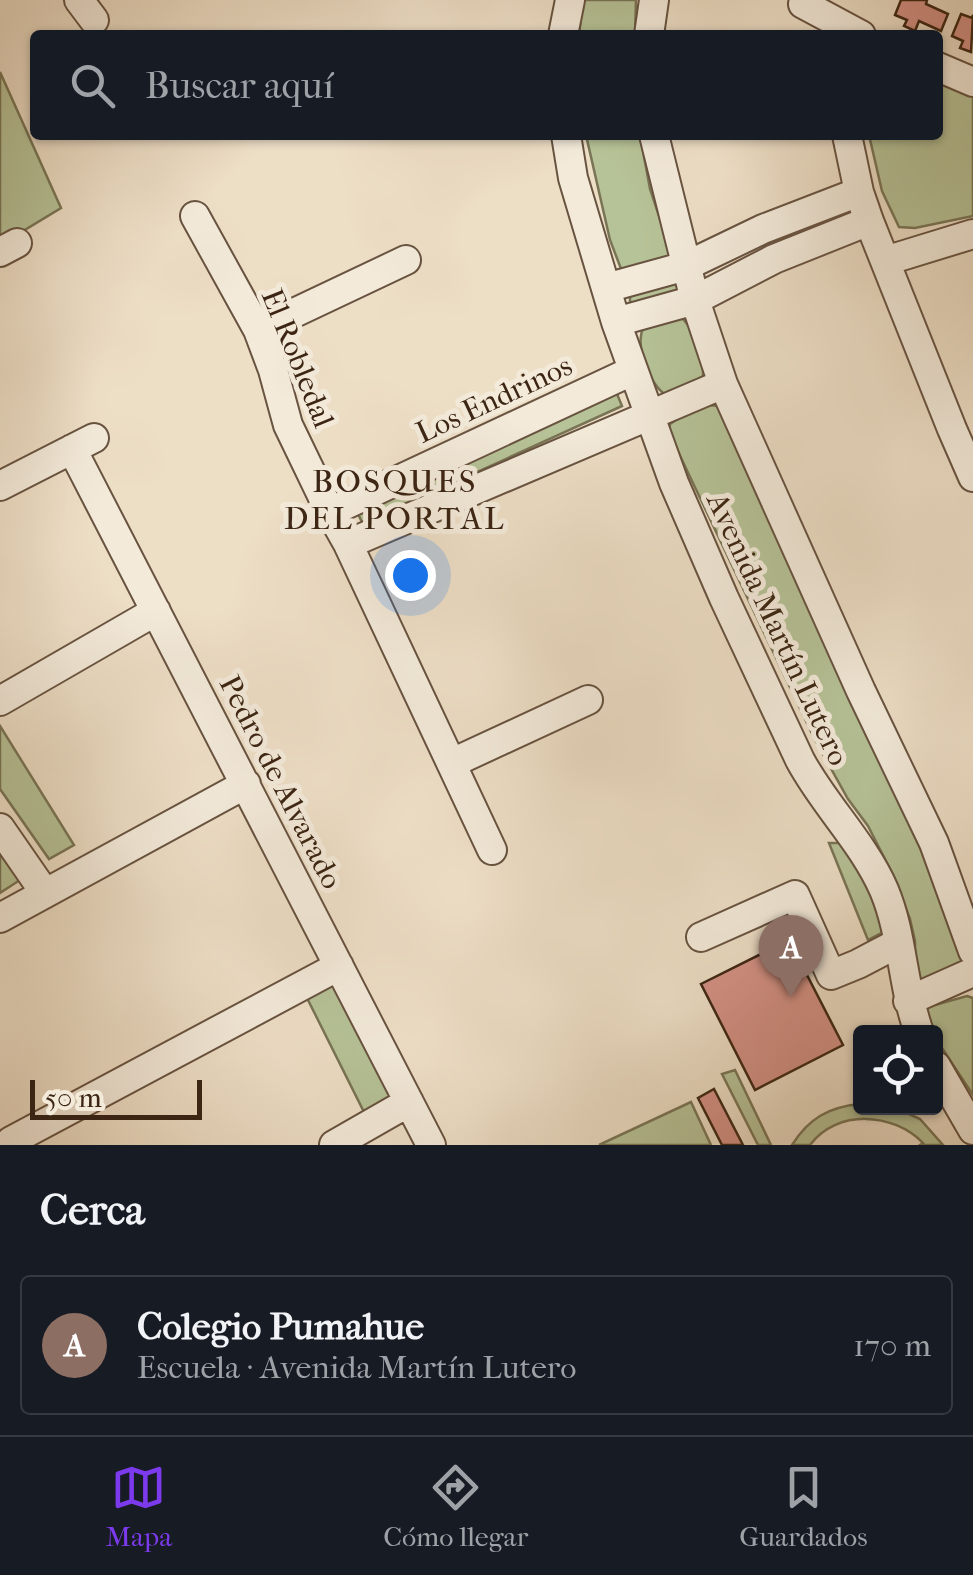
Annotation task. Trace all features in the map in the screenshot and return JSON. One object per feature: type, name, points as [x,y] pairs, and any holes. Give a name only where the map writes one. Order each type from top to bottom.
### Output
[{"type":"street","points":[[565,30],[570,0]]},
{"type":"street","points":[[649,30],[654,0]]},
{"type":"street","points":[[803,4],[850,30]]},
{"type":"street","points":[[943,70],[973,82]]},
{"type":"street","name":"Avenida Martín Lutero","points":[[567,140],[574,178],[616,322],[688,516],[811,781],[876,873],[890,907],[917,1025]]},
{"type":"street","name":"Avenida Martín Lutero","points":[[655,140],[694,300],[723,384],[934,843],[973,951]]},
{"type":"street","points":[[848,140],[869,221],[973,476]]},
{"type":"street","points":[[606,288],[686,266],[763,229],[860,192]]},
{"type":"street","name":"El Robledal","points":[[196,216],[258,330],[288,425],[492,850]]},
{"type":"street","points":[[616,322],[694,300],[774,259],[869,221]]},
{"type":"street","points":[[763,229],[774,259]]},
{"type":"street","points":[[885,261],[973,234]]},
{"type":"street","points":[[258,330],[406,260]]},
{"type":"street","name":"Los Endrinos","points":[[330,512],[632,370]]},
{"type":"street","points":[[348,544],[723,384]]},
{"type":"street","name":"Pedro de Alvarado","points":[[0,486],[83,443],[156,611],[431,1145]]},
{"type":"street","points":[[0,701],[156,611]]},
{"type":"street","points":[[452,762],[588,700]]},
{"type":"street","points":[[0,918],[246,784]]},
{"type":"street","points":[[0,828],[45,893]]},
{"type":"street","points":[[700,937],[794,895],[831,975],[898,943]]},
{"type":"street","points":[[8,1138],[339,966]]},
{"type":"street","points":[[908,1000],[973,972]]},
{"type":"street","points":[[943,1078],[973,1130]]},
{"type":"street","points":[[334,1145],[410,1102]]},
{"type":"green space","points":[[583,0],[636,0],[635,30],[580,30]]},
{"type":"green space","points":[[0,72],[61,208],[0,245]]},
{"type":"green space","points":[[943,78],[973,90],[973,216],[915,228],[899,227],[882,191],[870,140],[943,140]]},
{"type":"green space","points":[[587,140],[641,140],[650,189],[671,252],[670,263],[623,274],[610,240]]},
{"type":"green space","points":[[677,279],[683,291],[633,305],[630,301],[630,293]]},
{"type":"green space","points":[[683,319],[695,338],[703,376],[693,385],[667,396],[654,383],[645,364],[641,334],[644,326]]},
{"type":"green space","points":[[615,389],[622,406],[363,524],[355,508]]},
{"type":"green space","points":[[707,405],[719,406],[872,733],[958,938],[961,967],[924,982],[915,975],[915,941],[894,877],[815,740],[673,441],[670,424]]},
{"type":"green space","points":[[0,726],[74,845],[49,859],[0,789]]},
{"type":"green space","points":[[829,843],[849,843],[871,877],[885,931],[868,940]]},
{"type":"green space","points":[[0,849],[20,880],[0,893]]},
{"type":"green space","points":[[335,974],[399,1100],[366,1116],[303,990]]},
{"type":"green space","points":[[967,996],[973,998],[973,1095],[943,1050],[943,1025],[929,1025],[924,1008]]},
{"type":"green space","points":[[735,1070],[771,1145],[758,1145],[722,1074]]},
{"type":"green space","points":[[691,1102],[711,1145],[599,1145]]},
{"type":"green space","points":[[853,1105],[853,1115],[911,1115],[920,1119],[943,1145],[920,1145],[923,1143],[896,1125],[865,1119],[835,1125],[810,1145],[792,1145],[805,1128],[839,1108]]},
{"type":"building","points":[[901,0],[927,0],[926,4],[948,14],[941,30],[919,21],[913,30],[904,26],[907,20],[895,15]]},
{"type":"building","points":[[961,14],[972,18],[973,15],[971,52],[960,48],[963,41],[952,36]]},
{"type":"building","points":[[789,940],[843,1045],[755,1090],[701,984]]},
{"type":"building","points":[[714,1089],[743,1145],[722,1145],[698,1098]]},
{"type":"place","name":"Colegio Pumahue","points":[[791,997]]},
{"type":"district","name":"BOSQUES DEL PORTAL","points":[[395,500]]}]
